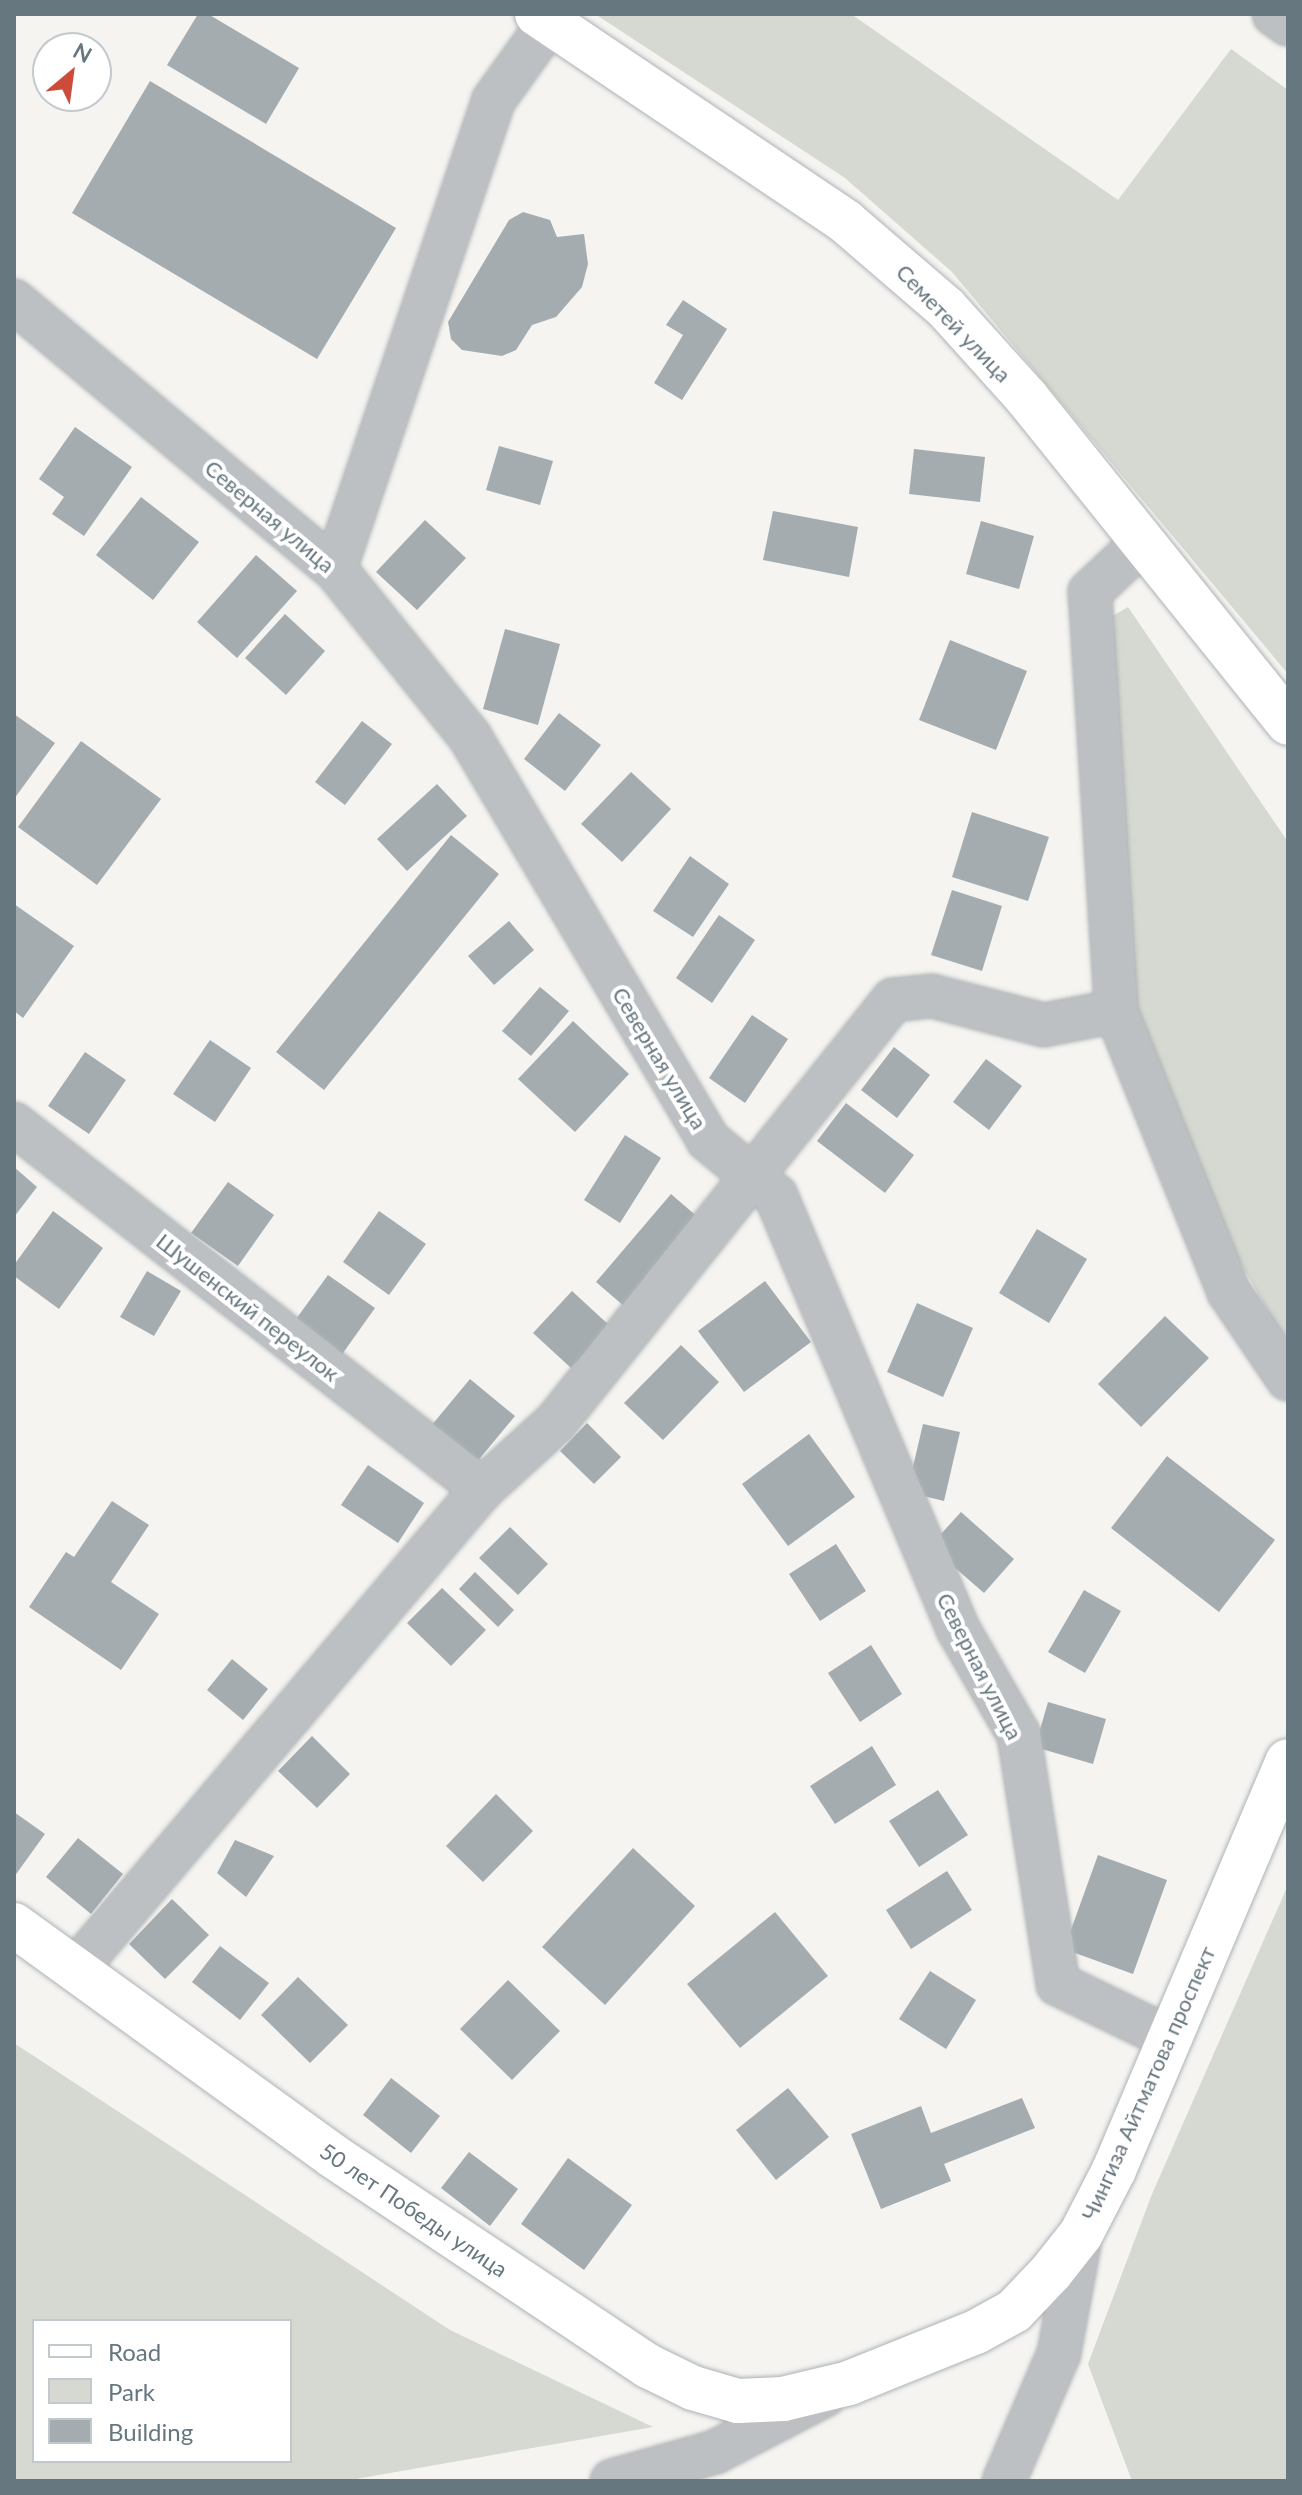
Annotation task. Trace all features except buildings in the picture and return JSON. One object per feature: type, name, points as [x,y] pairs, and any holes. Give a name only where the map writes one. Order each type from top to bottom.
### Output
[{"type":"main road","name":"Семетей улица","points":[[543,18],[846,222],[946,308],[1027,398],[1288,723]]},
{"type":"main road","name":"Чингиза Айтматова проспект","points":[[849,2383],[963,2338],[1014,2311],[1081,2234],[1114,2170],[1288,1761]]},
{"type":"main road","name":"50 лет Победы улица","points":[[14,1925],[333,2156],[648,2366],[693,2388],[738,2401],[783,2399],[849,2383]]},
{"type":"street","points":[[1274,14],[1288,24]]},
{"type":"street","points":[[335,569],[493,101],[543,18]]},
{"type":"street","name":"Северная улица","points":[[14,301],[335,569],[470,737],[708,1140],[776,1196],[958,1629],[1019,1735],[1058,1984],[1169,2038]]},
{"type":"street","points":[[1143,542],[1090,592],[1116,1011],[1229,1292],[1288,1379]]},
{"type":"street","points":[[75,1970],[482,1489],[556,1422],[750,1174],[893,1000],[932,996],[1044,1025],[1116,1011]]},
{"type":"street","name":"Шушенский переулок","points":[[14,1124],[482,1489]]},
{"type":"street","points":[[1004,2481],[1059,2353],[1081,2234]]},
{"type":"street","points":[[612,2481],[715,2452],[849,2383]]},
{"type":"green space","points":[[595,14],[851,14],[1118,200],[1231,49],[1288,90],[1288,674],[952,272],[845,178]]},
{"type":"green space","points":[[1128,607],[1288,842],[1288,1346],[1209,1208],[1135,1015],[1111,617]]},
{"type":"green space","points":[[1288,1885],[1288,2481],[1132,2481],[1088,2364],[1152,2194]]},
{"type":"green space","points":[[14,2043],[450,2330],[653,2427],[344,2481],[14,2481]]}]
